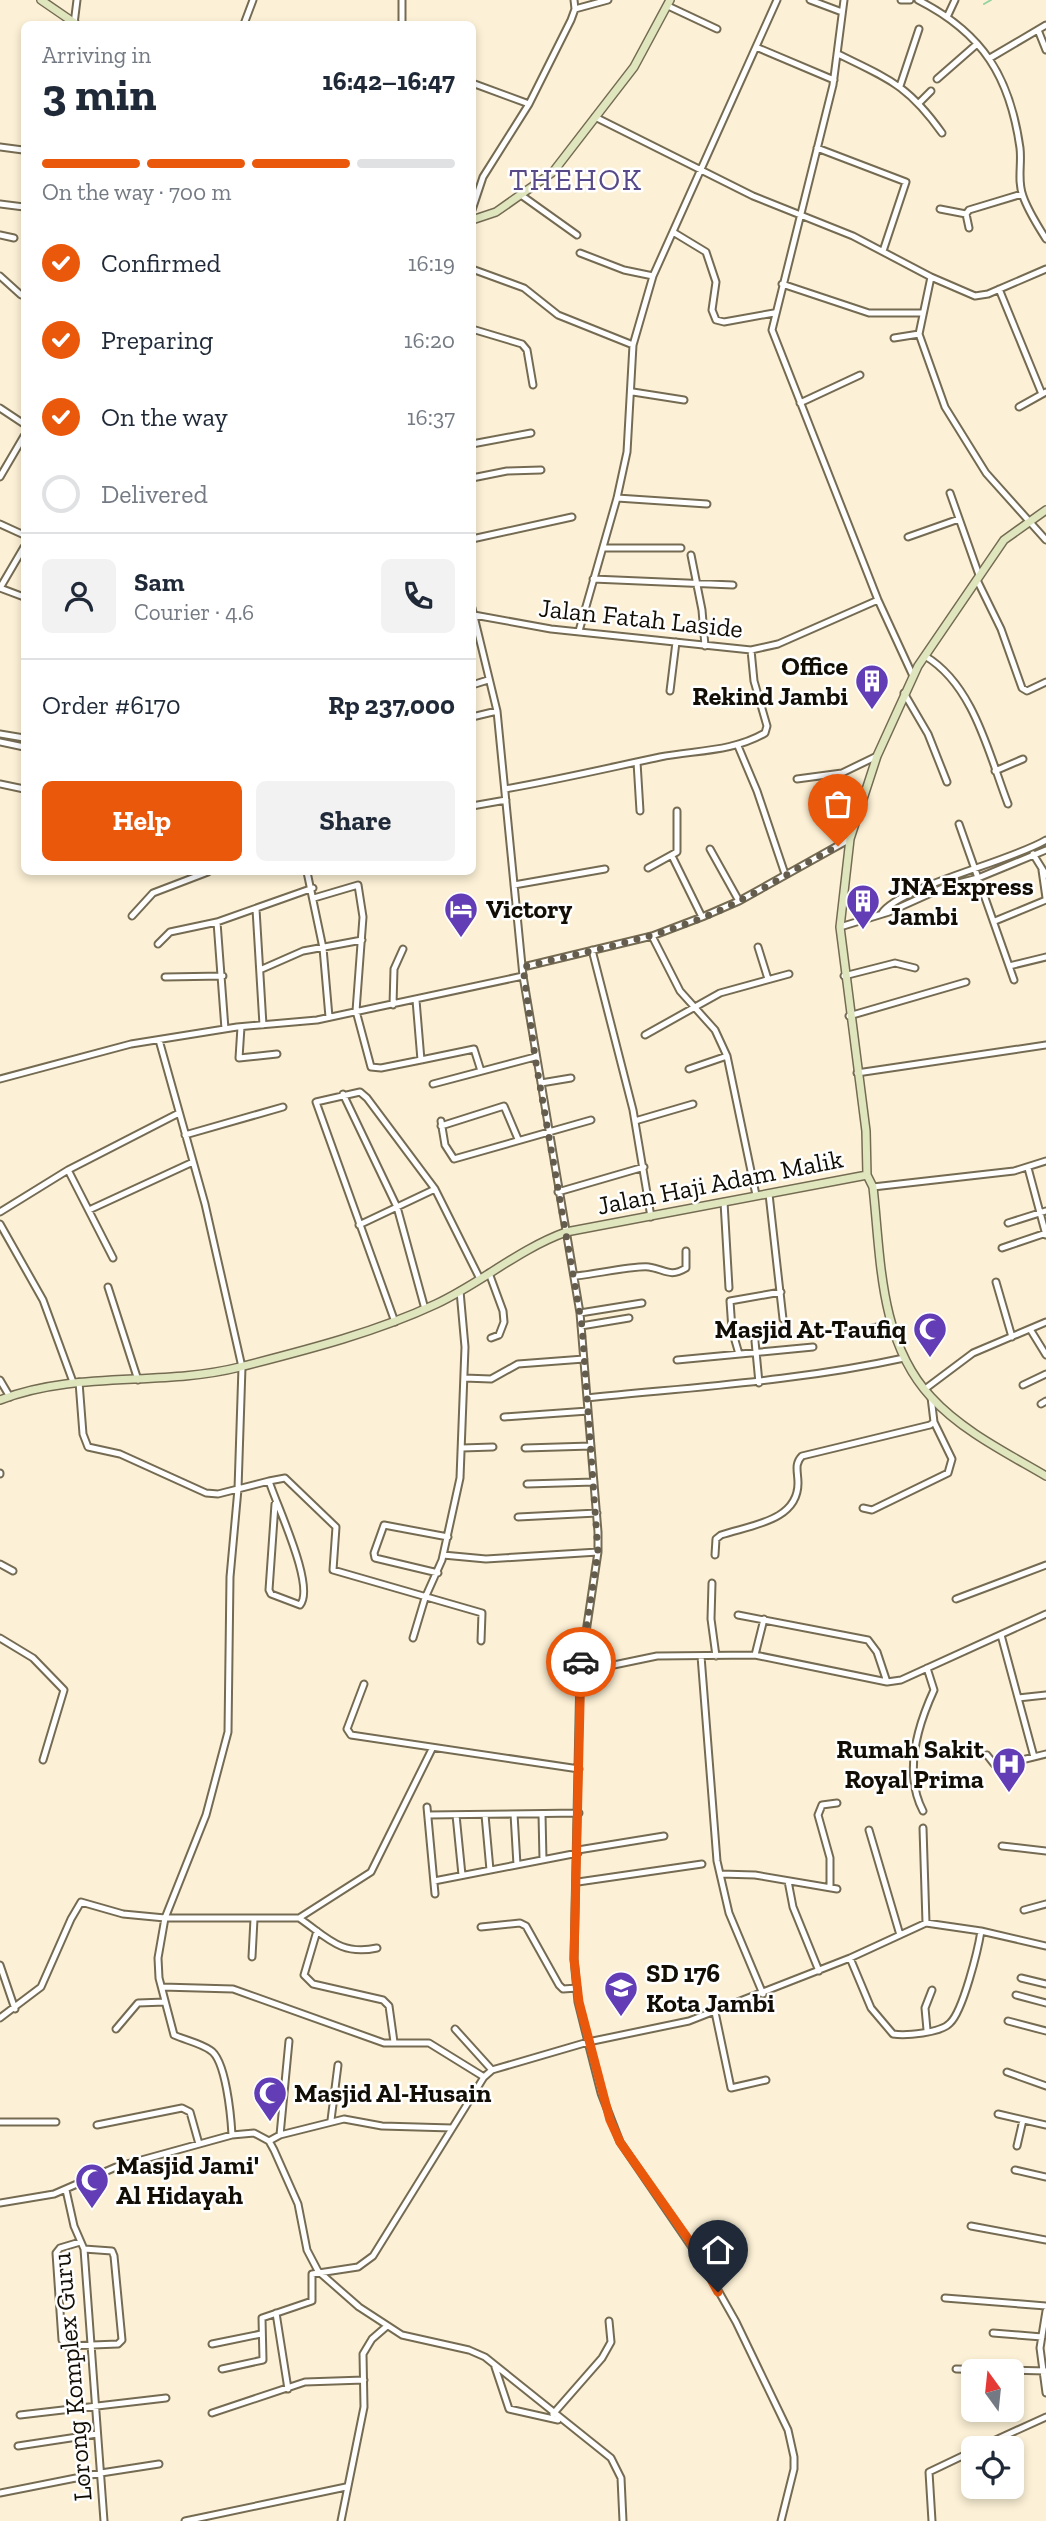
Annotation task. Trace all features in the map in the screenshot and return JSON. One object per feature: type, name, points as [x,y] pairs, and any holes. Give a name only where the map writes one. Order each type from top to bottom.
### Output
[{"type":"main road","points":[[41,0],[70,21]]},
{"type":"main road","points":[[476,219],[496,212],[553,172],[634,67],[669,3]]},
{"type":"main road","name":"Jalan Haji Adam Malik","points":[[0,1401],[76,1382],[205,1375],[242,1367],[395,1322],[460,1291],[566,1232],[867,1175],[869,1159],[844,976],[840,927],[850,839],[877,756],[912,676],[1004,540],[1046,510]]},
{"type":"main road","points":[[867,1175],[873,1187],[882,1279],[891,1324],[904,1358],[931,1397],[983,1438],[1046,1476]]},
{"type":"street","points":[[74,21],[77,0]]},
{"type":"street","points":[[245,21],[253,0]]},
{"type":"street","points":[[402,0],[402,21]]},
{"type":"street","points":[[476,198],[483,177],[528,104],[575,9],[574,0]]},
{"type":"street","points":[[575,9],[608,0]]},
{"type":"street","points":[[579,631],[617,498],[633,392],[633,345],[653,276],[777,0]]},
{"type":"street","points":[[810,0],[842,12]]},
{"type":"street","points":[[844,0],[834,80],[774,313],[772,330],[878,600],[912,676]]},
{"type":"street","points":[[901,0],[909,0]]},
{"type":"street","points":[[918,0],[948,15],[990,58],[1002,77],[1017,126],[1022,194],[1046,239]]},
{"type":"street","points":[[948,15],[955,0]]},
{"type":"street","points":[[669,3],[717,29]]},
{"type":"street","points":[[990,58],[1046,25]]},
{"type":"street","points":[[900,86],[919,29]]},
{"type":"street","points":[[1038,30],[1046,50]]},
{"type":"street","points":[[937,79],[976,44]]},
{"type":"street","points":[[756,47],[834,80]]},
{"type":"street","points":[[838,54],[900,86],[920,102],[942,133]]},
{"type":"street","points":[[476,84],[528,104]]},
{"type":"street","points":[[920,102],[931,91]]},
{"type":"street","points":[[595,117],[701,171],[800,217],[825,224],[975,296],[1046,269]]},
{"type":"street","points":[[0,147],[21,150]]},
{"type":"street","points":[[817,148],[906,182],[883,251]]},
{"type":"street","points":[[966,215],[974,207],[1022,194]]},
{"type":"street","points":[[521,195],[577,235]]},
{"type":"street","points":[[0,204],[21,207]]},
{"type":"street","points":[[940,209],[966,215]]},
{"type":"street","points":[[966,215],[968,228]]},
{"type":"street","points":[[673,232],[708,255],[717,286],[712,310],[716,320],[724,322],[774,313]]},
{"type":"street","points":[[0,235],[14,238]]},
{"type":"street","points":[[580,253],[624,270],[653,276]]},
{"type":"street","points":[[476,271],[524,288],[558,315],[633,345]]},
{"type":"street","points":[[0,276],[21,294]]},
{"type":"street","points":[[931,277],[919,334],[945,407],[986,473],[1031,520],[1046,540]]},
{"type":"street","points":[[782,285],[869,313],[923,313]]},
{"type":"street","points":[[999,289],[1044,393],[1019,407]]},
{"type":"street","points":[[476,330],[522,344],[527,351],[533,385]]},
{"type":"street","points":[[894,338],[919,334]]},
{"type":"street","points":[[800,403],[860,375]]},
{"type":"street","points":[[633,392],[684,400]]},
{"type":"street","points":[[0,408],[21,422]]},
{"type":"street","points":[[476,443],[531,433]]},
{"type":"street","points":[[0,478],[21,441]]},
{"type":"street","points":[[476,477],[508,471],[541,470]]},
{"type":"street","points":[[950,493],[978,577],[1022,688],[1027,691],[1046,683]]},
{"type":"street","points":[[617,498],[708,504]]},
{"type":"street","points":[[476,538],[572,517]]},
{"type":"street","points":[[908,537],[959,519]]},
{"type":"street","points":[[0,524],[21,534]]},
{"type":"street","points":[[603,548],[681,548]]},
{"type":"street","points":[[21,552],[0,588],[21,596]]},
{"type":"street","points":[[691,555],[698,584],[705,646]]},
{"type":"street","points":[[593,579],[733,585]]},
{"type":"street","name":"Jalan Fatah Laside","points":[[476,613],[579,631],[751,650],[778,645],[878,600]]},
{"type":"street","points":[[476,626],[497,711],[523,975],[582,1326],[597,1513],[598,1552],[580,1672],[578,1882],[574,1959],[577,1988],[601,2093],[620,2142],[702,2262],[736,2322],[788,2430],[794,2469],[781,2521]]},
{"type":"street","points":[[670,691],[677,642]]},
{"type":"street","points":[[505,789],[637,762],[738,746],[766,730],[754,681],[751,650]]},
{"type":"street","points":[[476,655],[482,654]]},
{"type":"street","points":[[925,656],[945,670],[969,706],[1008,804]]},
{"type":"street","points":[[476,683],[488,680]]},
{"type":"street","points":[[904,693],[928,734],[947,782]]},
{"type":"street","points":[[476,716],[497,711]]},
{"type":"street","points":[[0,733],[21,737]]},
{"type":"street","points":[[0,742],[21,746]]},
{"type":"street","points":[[738,746],[757,791],[785,874]]},
{"type":"street","points":[[797,779],[842,772],[877,756]]},
{"type":"street","points":[[995,771],[1023,759]]},
{"type":"street","points":[[637,762],[640,811]]},
{"type":"street","points":[[0,785],[21,788]]},
{"type":"street","points":[[476,805],[506,800]]},
{"type":"street","points":[[648,868],[672,856],[679,846],[677,811]]},
{"type":"street","points":[[959,824],[1014,980]]},
{"type":"street","points":[[523,967],[652,936],[702,917],[739,901],[850,839]]},
{"type":"street","points":[[840,927],[882,913],[886,906],[974,869],[1031,849],[1046,840]]},
{"type":"street","points":[[710,849],[739,901]]},
{"type":"street","points":[[995,920],[1046,899],[1044,873],[1031,849]]},
{"type":"street","points":[[946,883],[978,878],[1046,850]]},
{"type":"street","points":[[672,856],[702,917]]},
{"type":"street","points":[[514,885],[605,869]]},
{"type":"street","points":[[132,916],[153,893],[200,875]]},
{"type":"street","points":[[308,875],[313,888],[323,948],[329,1017]]},
{"type":"street","points":[[314,898],[358,885],[363,916],[356,1011],[371,1067],[381,1068],[474,1049],[481,1071]]},
{"type":"street","points":[[158,944],[170,932],[217,922],[313,888]]},
{"type":"street","points":[[256,909],[262,969],[263,1025]]},
{"type":"street","points":[[217,922],[225,1029]]},
{"type":"street","points":[[652,936],[671,975],[715,1030],[727,1056],[757,1195]]},
{"type":"street","points":[[262,969],[303,951],[362,940]]},
{"type":"street","points":[[758,947],[768,979]]},
{"type":"street","points":[[393,1004],[394,969],[403,949]]},
{"type":"street","points":[[592,950],[635,1121],[652,1217]]},
{"type":"street","points":[[1009,966],[1046,955]]},
{"type":"street","points":[[844,976],[895,963],[915,968]]},
{"type":"street","points":[[645,1035],[720,993],[789,974]]},
{"type":"street","points":[[0,1079],[131,1044],[225,1029],[329,1017],[523,975]]},
{"type":"street","points":[[164,977],[223,976]]},
{"type":"street","points":[[849,1016],[966,982]]},
{"type":"street","points":[[416,1000],[421,1060]]},
{"type":"street","points":[[242,1027],[239,1058],[277,1054]]},
{"type":"street","points":[[159,1041],[193,1161],[242,1367],[238,1489],[230,1577],[228,1732],[225,1753],[206,1815],[165,1918],[158,1958],[164,2002],[174,2035],[212,2050],[218,2057],[229,2104],[232,2135]]},
{"type":"street","points":[[858,1073],[1046,1045]]},
{"type":"street","points":[[688,1069],[727,1056]]},
{"type":"street","points":[[433,1084],[535,1057]]},
{"type":"street","points":[[541,1083],[571,1078]]},
{"type":"street","points":[[395,1322],[316,1102],[360,1092],[367,1098],[435,1189],[480,1279]]},
{"type":"street","points":[[343,1094],[397,1207],[425,1309]]},
{"type":"street","points":[[635,1121],[693,1104]]},
{"type":"street","points":[[518,1139],[504,1106],[441,1124],[445,1145],[454,1159],[548,1130],[591,1120]]},
{"type":"street","points":[[185,1135],[283,1107]]},
{"type":"street","points":[[0,1212],[68,1170],[179,1113]]},
{"type":"street","points":[[89,1210],[193,1161]]},
{"type":"street","points":[[873,1187],[1028,1168],[1046,1161]]},
{"type":"street","points":[[558,1192],[644,1167]]},
{"type":"street","points":[[1002,1248],[1046,1234],[1043,1212],[1028,1168]]},
{"type":"street","points":[[68,1170],[113,1258]]},
{"type":"street","points":[[359,1225],[435,1189]]},
{"type":"street","points":[[769,1194],[783,1319]]},
{"type":"street","points":[[724,1202],[729,1288]]},
{"type":"street","points":[[1008,1223],[1043,1212]]},
{"type":"street","points":[[0,1224],[43,1300],[76,1382],[83,1434],[88,1447],[120,1454],[206,1493],[285,1478],[336,1527],[333,1570],[482,1613],[481,1641]]},
{"type":"street","points":[[575,1276],[645,1266],[663,1273],[679,1272],[686,1268],[687,1251]]},
{"type":"street","points":[[489,1273],[504,1322],[499,1335],[491,1338]]},
{"type":"street","points":[[996,1282],[1012,1337]]},
{"type":"street","points":[[108,1287],[138,1380]]},
{"type":"street","points":[[413,1638],[425,1598],[438,1573],[460,1478],[464,1378],[460,1291]]},
{"type":"street","points":[[740,1354],[732,1330],[730,1301],[781,1292]]},
{"type":"street","points":[[580,1313],[642,1303]]},
{"type":"street","points":[[582,1326],[629,1318]]},
{"type":"street","points":[[925,1389],[973,1353],[1046,1322]]},
{"type":"street","points":[[841,1335],[891,1324]]},
{"type":"street","points":[[1030,1329],[1046,1355]]},
{"type":"street","points":[[755,1341],[759,1382]]},
{"type":"street","points":[[677,1360],[813,1347]]},
{"type":"street","points":[[587,1398],[759,1382],[838,1372],[904,1358]]},
{"type":"street","points":[[464,1378],[491,1379],[507,1367],[518,1364],[584,1360]]},
{"type":"street","points":[[1023,1385],[1046,1374]]},
{"type":"street","points":[[0,1380],[10,1397]]},
{"type":"street","points":[[863,1508],[872,1510],[948,1473],[952,1459],[934,1422],[931,1397]]},
{"type":"street","points":[[504,1417],[588,1411]]},
{"type":"street","points":[[715,1555],[716,1539],[721,1535],[763,1522],[791,1508],[797,1497],[796,1466],[802,1456],[934,1422]]},
{"type":"street","points":[[526,1448],[591,1446]]},
{"type":"street","points":[[462,1448],[493,1447]]},
{"type":"street","points":[[269,1480],[275,1504],[302,1575],[304,1595],[300,1605],[271,1594],[269,1590],[275,1504]]},
{"type":"street","points":[[527,1484],[594,1482]]},
{"type":"street","points":[[518,1517],[597,1513]]},
{"type":"street","points":[[438,1573],[386,1563],[375,1558],[374,1553],[384,1525],[448,1538]]},
{"type":"street","points":[[443,1555],[486,1559],[598,1552]]},
{"type":"street","points":[[0,1564],[13,1571]]},
{"type":"street","points":[[957,1600],[1046,1565]]},
{"type":"street","points":[[712,1583],[711,1619],[716,1656]]},
{"type":"street","points":[[580,1672],[657,1657],[755,1655],[887,1682],[901,1680],[1046,1614]]},
{"type":"street","points":[[738,1615],[868,1640],[877,1653],[887,1682]]},
{"type":"street","points":[[755,1655],[764,1619]]},
{"type":"street","points":[[1001,1635],[1034,1757]]},
{"type":"street","points":[[0,1638],[33,1658],[64,1690],[43,1760]]},
{"type":"street","points":[[701,1656],[720,1874],[729,1913],[763,1994]]},
{"type":"street","points":[[923,1811],[917,1800],[913,1756],[923,1714],[934,1690],[927,1668]]},
{"type":"street","points":[[364,1684],[347,1729],[349,1734],[432,1749],[579,1769]]},
{"type":"street","points":[[1018,1698],[1046,1695]]},
{"type":"street","points":[[0,2018],[41,1987],[81,1902],[123,1914],[165,1918],[299,1918],[371,1872],[432,1749]]},
{"type":"street","points":[[986,1755],[994,1764],[1001,1765],[1046,1754]]},
{"type":"street","points":[[720,1874],[755,1875],[834,1888],[830,1858],[818,1815],[822,1805],[837,1803]]},
{"type":"street","points":[[427,1807],[435,1894]]},
{"type":"street","points":[[428,1815],[579,1813]]},
{"type":"street","points":[[514,1814],[517,1865]]},
{"type":"street","points":[[542,1814],[543,1860]]},
{"type":"street","points":[[456,1815],[462,1875]]},
{"type":"street","points":[[485,1815],[490,1870]]},
{"type":"street","points":[[923,1828],[926,1923]]},
{"type":"street","points":[[869,1830],[900,1935]]},
{"type":"street","points":[[434,1881],[664,1836]]},
{"type":"street","points":[[1002,1846],[1046,1851]]},
{"type":"street","points":[[578,1882],[702,1864]]},
{"type":"street","points":[[788,1881],[793,1907],[819,1971]]},
{"type":"street","points":[[1024,1910],[1046,1904]]},
{"type":"street","points":[[299,1918],[353,1951],[377,1948]]},
{"type":"street","points":[[252,1957],[254,1919]]},
{"type":"street","points":[[481,1927],[520,1923],[526,1926],[559,1985],[564,1989],[577,1988]]},
{"type":"street","points":[[222,2369],[263,2360],[262,2318],[312,2301],[310,2278],[318,2271],[358,2267],[373,2256],[484,2077],[492,2070],[588,2042],[689,2021],[819,1971],[926,1923],[981,1931],[1046,1946]]},
{"type":"street","points":[[317,1931],[304,1975],[313,1984],[383,2000],[390,2010],[394,2042]]},
{"type":"street","points":[[850,1958],[871,2008],[890,2032],[900,2035],[946,2026],[955,2016],[976,1959],[981,1931]]},
{"type":"street","points":[[0,1965],[15,2009]]},
{"type":"street","points":[[1021,1978],[1046,1984]]},
{"type":"street","points":[[162,1987],[233,1989],[384,2043],[429,2043],[484,2077]]},
{"type":"street","points":[[926,2030],[925,2008],[932,1990]]},
{"type":"street","points":[[1016,1995],[1046,2003]]},
{"type":"street","points":[[116,2029],[138,2003],[164,2002]]},
{"type":"street","points":[[715,2012],[730,2088],[766,2080]]},
{"type":"street","points":[[1007,2021],[1046,2031]]},
{"type":"street","points":[[455,2029],[492,2070]]},
{"type":"street","points":[[280,2135],[289,2041]]},
{"type":"street","points":[[331,2120],[338,2065]]},
{"type":"street","points":[[1007,2072],[1046,2086]]},
{"type":"street","points":[[97,2125],[182,2108],[190,2112],[199,2144]]},
{"type":"street","points":[[998,2113],[1046,2125]]},
{"type":"street","points":[[269,2141],[280,2135],[331,2120],[344,2119],[406,2128],[453,2127]]},
{"type":"street","points":[[1017,2146],[1023,2120]]},
{"type":"street","points":[[0,2122],[56,2122]]},
{"type":"street","points":[[0,2203],[66,2190],[116,2167],[232,2135],[254,2133],[269,2141],[298,2204],[307,2250],[318,2271],[340,2292],[387,2326],[419,2341],[477,2352],[611,2458],[621,2478],[623,2521]]},
{"type":"street","points":[[1015,2170],[1046,2177]]},
{"type":"street","name":"Lorong Komplex Guru","points":[[66,2190],[84,2249],[104,2521]]},
{"type":"street","points":[[971,2226],[1046,2240]]},
{"type":"street","points":[[80,2242],[60,2248],[56,2253],[62,2340],[67,2347],[93,2348],[120,2343],[119,2299],[112,2251],[84,2249]]},
{"type":"street","points":[[945,2298],[1046,2306]]},
{"type":"street","points":[[1046,2311],[1040,2348],[1046,2393]]},
{"type":"street","points":[[276,2312],[288,2389]]},
{"type":"street","points":[[553,2414],[602,2358],[611,2342],[610,2321]]},
{"type":"street","points":[[341,2521],[362,2418],[365,2346],[387,2326]]},
{"type":"street","points":[[993,2333],[1042,2337]]},
{"type":"street","points":[[212,2344],[261,2334]]},
{"type":"street","points":[[494,2364],[509,2409],[561,2420]]},
{"type":"street","points":[[956,2369],[1044,2371]]},
{"type":"street","points":[[212,2413],[305,2382],[364,2380]]},
{"type":"street","points":[[20,2415],[166,2398]]},
{"type":"street","points":[[1004,2436],[1046,2417]]},
{"type":"street","points":[[18,2446],[97,2434]]},
{"type":"street","points":[[932,2521],[928,2474],[932,2468],[961,2456]]},
{"type":"street","points":[[0,2493],[101,2473],[159,2465]]},
{"type":"street","points":[[185,2521],[346,2487]]},
{"type":"waterway","points":[[984,4],[991,0]]},
{"type":"way so far","points":[[581,1662],[582,1640],[598,1552],[582,1326],[535,1057],[523,967],[652,936],[702,917],[739,901],[838,846]]},
{"type":"place","name":"Office Rekind Jambi","points":[[872,711]]},
{"type":"place","name":"JNA Express Jambi","points":[[863,931]]},
{"type":"place","name":"Victory","points":[[461,939]]},
{"type":"place","name":"Masjid At-Taufiq","points":[[930,1359]]},
{"type":"place","name":"Rumah Sakit Royal Prima","points":[[1009,1794]]},
{"type":"place","name":"SD 176 Kota Jambi","points":[[621,2018]]},
{"type":"place","name":"Masjid Al-Husain","points":[[270,2123]]},
{"type":"place","name":"Masjid Jami' Al Hidayah","points":[[92,2210]]},
{"type":"district","name":"THEHOK","points":[[576,180]]},
{"type":"route","points":[[581,1662],[578,1882],[574,1959],[579,2002],[601,2093],[620,2142],[689,2240],[718,2292]]}]
